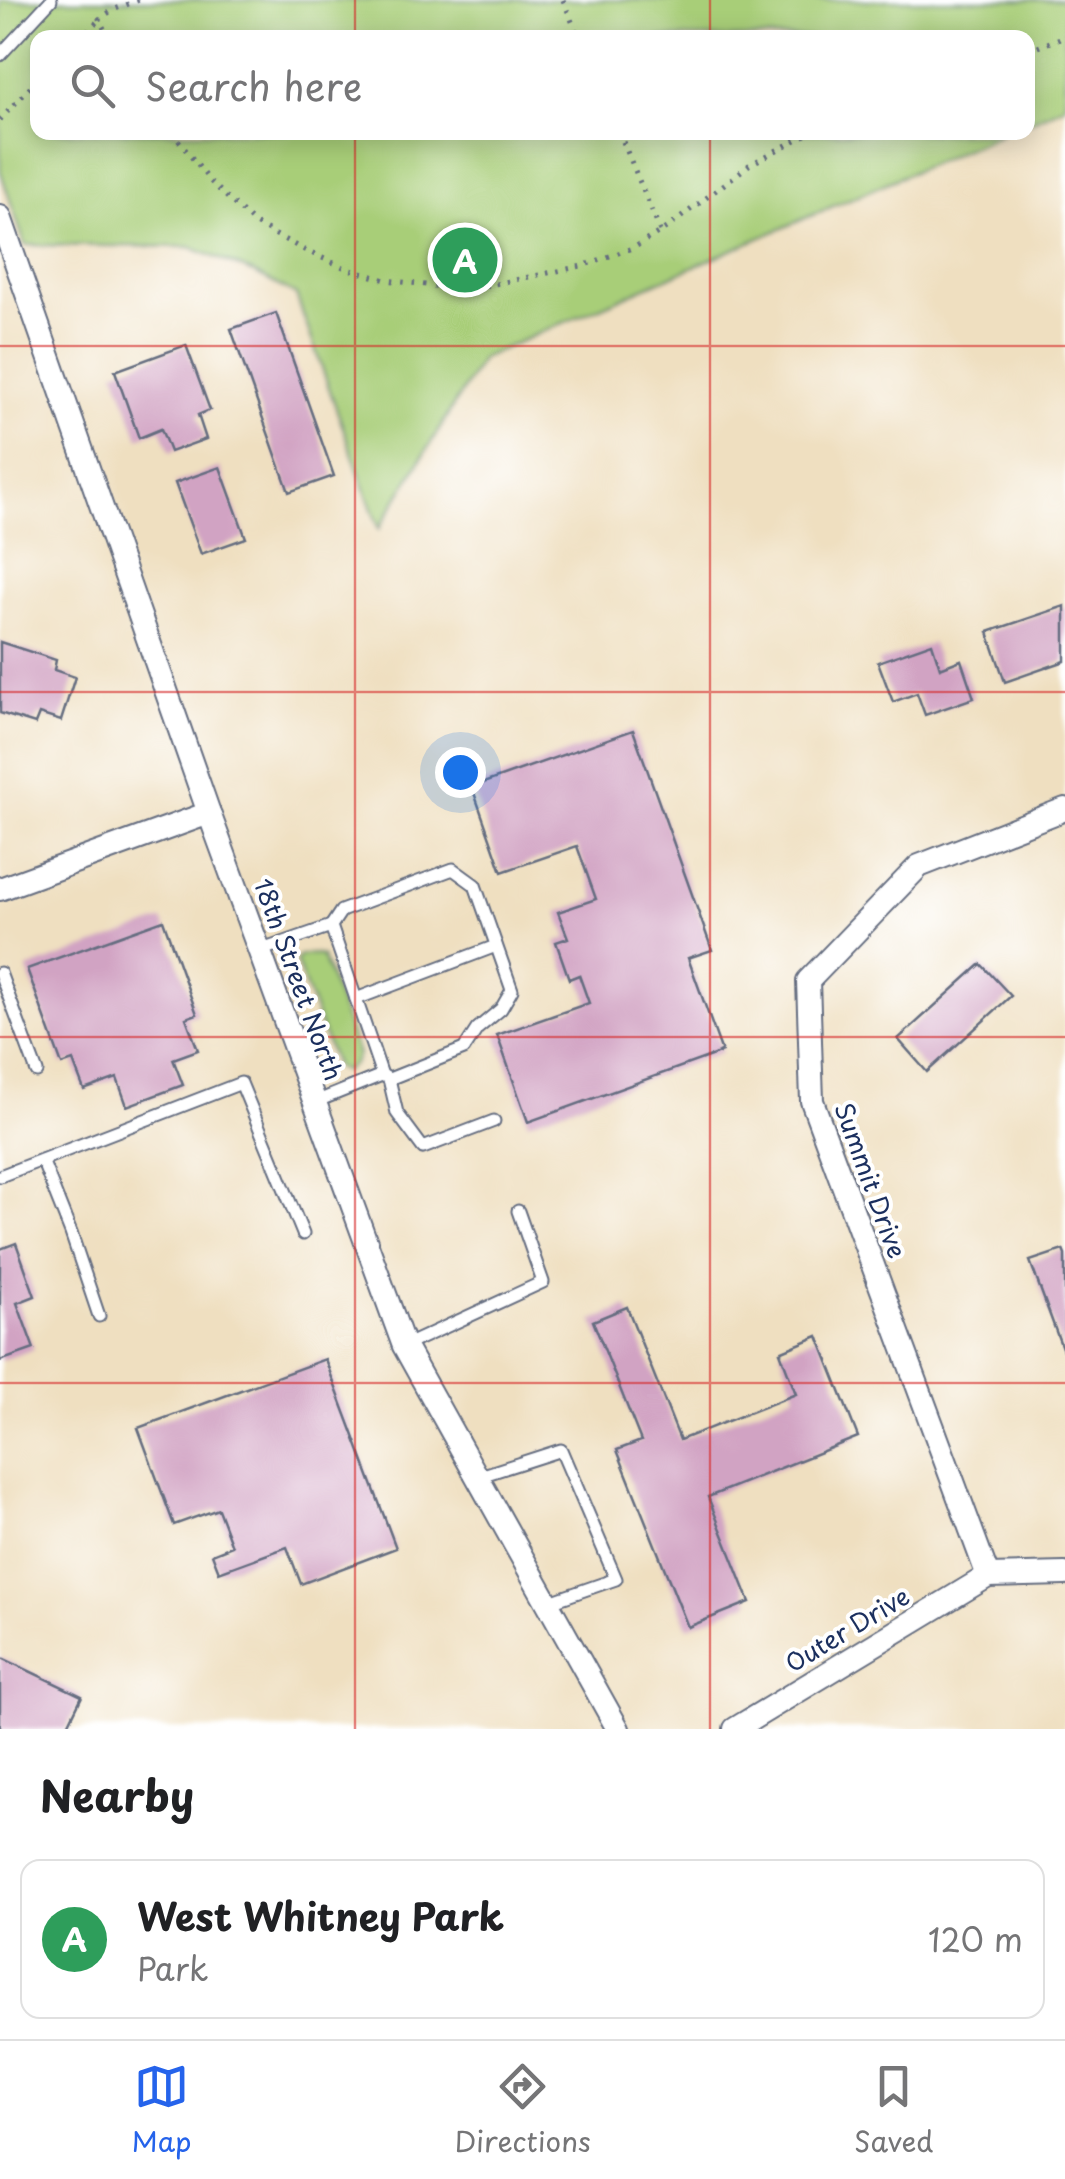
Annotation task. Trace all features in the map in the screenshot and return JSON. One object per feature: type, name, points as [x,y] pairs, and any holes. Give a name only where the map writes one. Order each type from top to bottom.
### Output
[{"type":"street","name":"18th Street North","points":[[0,216],[209,814],[404,1346],[618,1729]]},
{"type":"street","name":"Summit Drive","points":[[988,1576],[812,1101],[808,980],[919,866],[1065,809]]},
{"type":"street","points":[[0,889],[209,814]]},
{"type":"street","points":[[988,1576],[1065,1574]]},
{"type":"street","name":"Outer Drive","points":[[735,1729],[988,1576]]},
{"type":"lane","points":[[0,55],[50,0]]},
{"type":"lane","points":[[259,951],[331,926],[341,911],[454,869],[475,884],[512,990],[501,1009],[476,1029],[464,1049],[314,1102]]},
{"type":"lane","points":[[331,926],[397,1113],[423,1148],[494,1121]]},
{"type":"lane","points":[[356,1000],[496,946]]},
{"type":"lane","points":[[0,973],[37,1072]]},
{"type":"lane","points":[[0,1176],[241,1083],[303,1234]]},
{"type":"lane","points":[[42,1160],[99,1316]]},
{"type":"lane","points":[[404,1346],[543,1282],[518,1211]]},
{"type":"lane","points":[[476,1477],[561,1450],[616,1579],[547,1602]]},
{"type":"path","points":[[88,30],[113,10],[139,0]]},
{"type":"path","points":[[563,0],[576,30]]},
{"type":"path","points":[[100,20],[106,30]]},
{"type":"path","points":[[1035,47],[1065,36]]},
{"type":"path","points":[[0,120],[30,88]]},
{"type":"path","points":[[178,140],[210,181],[255,224],[348,269],[386,280],[466,290],[582,266],[634,247],[750,165],[796,140]]},
{"type":"path","points":[[622,140],[660,232]]},
{"type":"green space","points":[[0,0],[1065,0],[1065,105],[1035,119],[1035,30],[30,30],[30,140],[986,140],[482,358],[379,529],[296,295],[190,247],[25,245],[0,170]]},
{"type":"green space","points":[[312,954],[322,956],[358,1054],[354,1064],[344,1071],[336,1068],[296,961]]},
{"type":"building","points":[[276,313],[334,476],[289,492],[231,329]]},
{"type":"building","points":[[186,345],[210,410],[198,415],[206,439],[170,452],[161,429],[139,438],[115,371]]},
{"type":"building","points":[[220,467],[246,538],[201,554],[175,483]]},
{"type":"building","points":[[1065,606],[1065,661],[1005,682],[988,632]]},
{"type":"building","points":[[0,642],[56,660],[54,670],[75,677],[61,721],[39,714],[35,724],[0,713]]},
{"type":"building","points":[[932,643],[940,668],[961,660],[974,698],[925,715],[917,693],[893,702],[878,662]]},
{"type":"building","points":[[633,730],[712,950],[688,958],[722,1052],[528,1122],[497,1035],[589,1003],[579,975],[569,979],[556,942],[568,938],[558,912],[596,899],[577,846],[502,872],[472,787]]},
{"type":"building","points":[[163,920],[197,1014],[186,1018],[198,1050],[173,1059],[183,1085],[127,1106],[117,1078],[84,1090],[73,1061],[62,1065],[27,969]]},
{"type":"building","points":[[981,964],[1011,996],[927,1072],[898,1039]]},
{"type":"building","points":[[16,1243],[35,1296],[17,1303],[34,1349],[0,1361],[0,1249]]},
{"type":"building","points":[[1063,1250],[1065,1255],[1065,1356],[1030,1261]]},
{"type":"building","points":[[627,1307],[680,1440],[796,1394],[780,1352],[818,1336],[858,1437],[708,1497],[750,1602],[688,1627],[617,1450],[641,1441],[593,1321]]},
{"type":"building","points":[[325,1359],[396,1548],[301,1584],[287,1547],[219,1572],[212,1554],[232,1546],[218,1509],[174,1525],[138,1428]]},
{"type":"building","points":[[0,1657],[82,1696],[66,1729],[0,1729]]},
{"type":"place","name":"West Whitney Park","points":[[465,260]]}]
